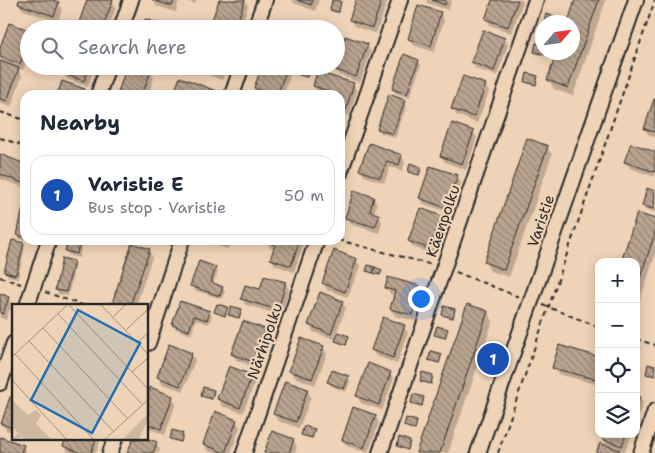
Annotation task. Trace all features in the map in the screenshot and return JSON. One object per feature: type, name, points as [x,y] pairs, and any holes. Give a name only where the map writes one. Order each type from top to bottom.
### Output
[{"type":"street","points":[[124,20],[132,0]]},
{"type":"street","points":[[258,20],[265,0]]},
{"type":"street","points":[[345,159],[400,0]]},
{"type":"street","name":"Käenpolku","points":[[380,453],[536,0]]},
{"type":"street","name":"Varistie","points":[[478,453],[636,0]]},
{"type":"street","points":[[100,90],[105,75]]},
{"type":"street","points":[[234,90],[239,75]]},
{"type":"street","points":[[28,304],[47,245]]},
{"type":"street","points":[[149,340],[180,245]]},
{"type":"street","name":"Närhipolku","points":[[244,453],[315,245]]},
{"type":"street","points":[[0,383],[12,349]]},
{"type":"street","points":[[641,453],[651,437],[655,411]]},
{"type":"street","points":[[110,453],[115,440]]},
{"type":"path","points":[[498,453],[654,0]]},
{"type":"path","points":[[0,112],[20,118]]},
{"type":"path","points":[[0,138],[20,144]]},
{"type":"path","points":[[345,242],[444,268],[595,325]]},
{"type":"path","points":[[640,340],[655,345]]},
{"type":"building","points":[[19,0],[53,0],[59,2],[54,16],[18,4]]},
{"type":"building","points":[[87,0],[113,0],[105,20],[80,20]]},
{"type":"building","points":[[152,0],[174,0],[172,6]]},
{"type":"building","points":[[219,0],[245,0],[238,20],[212,20]]},
{"type":"building","points":[[297,0],[313,0],[311,5]]},
{"type":"building","points":[[332,0],[341,1],[339,12],[330,10]]},
{"type":"building","points":[[356,0],[382,0],[372,28],[349,20]]},
{"type":"building","points":[[432,0],[446,0],[445,5]]},
{"type":"building","points":[[492,0],[518,0],[508,27],[485,19]]},
{"type":"building","points":[[575,0],[599,0],[580,54],[580,15],[570,15]]},
{"type":"building","points":[[418,5],[441,12],[431,46],[408,39]]},
{"type":"building","points":[[9,23],[20,27],[20,64],[0,57],[0,47]]},
{"type":"building","points":[[483,30],[505,38],[494,71],[471,62]]},
{"type":"building","points":[[345,36],[368,44],[356,77],[345,73]]},
{"type":"building","points":[[404,54],[419,60],[407,94],[392,89]]},
{"type":"building","points":[[554,60],[578,60],[568,88],[547,80]]},
{"type":"building","points":[[0,61],[19,68],[7,101],[0,99]]},
{"type":"building","points":[[527,73],[538,76],[536,85],[525,82]]},
{"type":"building","points":[[67,75],[86,75],[84,81]]},
{"type":"building","points":[[124,75],[150,75],[144,90],[119,90]]},
{"type":"building","points":[[259,75],[285,75],[279,90],[259,90],[254,88]]},
{"type":"building","points":[[316,75],[327,75],[354,83],[346,110],[345,90],[325,90],[313,86]]},
{"type":"building","points":[[463,76],[486,84],[474,117],[451,109]]},
{"type":"building","points":[[180,77],[213,90],[175,90]]},
{"type":"building","points":[[62,81],[85,89],[84,90],[59,90]]},
{"type":"building","points":[[389,94],[405,100],[393,134],[377,129]]},
{"type":"building","points":[[655,99],[655,132],[644,129]]},
{"type":"building","points":[[452,123],[474,131],[462,164],[440,156]]},
{"type":"building","points":[[527,138],[548,146],[504,270],[484,262]]},
{"type":"building","points":[[369,143],[402,155],[399,165],[387,161],[380,178],[359,170]]},
{"type":"building","points":[[631,143],[655,152],[655,172],[624,162]]},
{"type":"building","points":[[0,154],[20,162],[20,182],[0,174]]},
{"type":"building","points":[[410,163],[421,167],[419,175],[408,172]]},
{"type":"building","points":[[430,166],[458,175],[446,208],[419,198]]},
{"type":"building","points":[[647,188],[655,191],[654,209],[642,206]]},
{"type":"building","points":[[354,190],[374,197],[370,211],[380,215],[375,227],[345,218]]},
{"type":"building","points":[[420,208],[442,216],[430,249],[408,241]]},
{"type":"building","points":[[637,213],[655,219],[655,234],[640,277],[640,258],[622,258]]},
{"type":"building","points":[[20,221],[20,236],[17,235]]},
{"type":"building","points":[[12,240],[20,242],[20,245],[24,245],[16,275],[4,272]]},
{"type":"building","points":[[67,245],[79,245],[77,254],[65,251]]},
{"type":"building","points":[[131,245],[150,249],[131,304],[112,304]]},
{"type":"building","points":[[275,245],[298,245],[291,266],[270,259]]},
{"type":"building","points":[[334,250],[357,259],[345,292],[322,283]]},
{"type":"building","points":[[62,258],[74,261],[66,292],[55,290]]},
{"type":"building","points":[[199,261],[216,267],[211,282],[223,287],[220,296],[190,286]]},
{"type":"building","points":[[368,265],[375,267],[373,273],[366,271]]},
{"type":"building","points":[[375,267],[382,270],[380,275],[373,273]]},
{"type":"building","points":[[264,276],[286,282],[278,310],[241,299],[245,285],[260,289]]},
{"type":"building","points":[[388,277],[420,286],[412,315],[390,309],[395,291],[385,288]]},
{"type":"building","points":[[320,292],[343,301],[331,334],[308,325]]},
{"type":"building","points":[[0,293],[9,297],[3,314],[0,313]]},
{"type":"building","points":[[180,301],[210,311],[207,320],[194,316],[189,331],[172,325]]},
{"type":"building","points":[[217,304],[228,307],[225,316],[214,312]]},
{"type":"building","points":[[467,304],[488,311],[440,453],[416,453]]},
{"type":"building","points":[[231,306],[242,309],[239,318],[228,315]]},
{"type":"building","points":[[444,306],[455,309],[453,318],[442,315]]},
{"type":"building","points":[[383,317],[405,325],[393,358],[371,350]]},
{"type":"building","points":[[243,321],[265,329],[253,362],[231,354]]},
{"type":"building","points":[[437,326],[448,329],[445,338],[434,335]]},
{"type":"building","points":[[338,332],[349,336],[346,345],[335,341]]},
{"type":"building","points":[[301,338],[324,346],[312,379],[289,371]]},
{"type":"building","points":[[169,344],[192,353],[180,386],[157,377]]},
{"type":"building","points":[[559,345],[595,356],[595,379],[552,368]]},
{"type":"building","points":[[431,351],[442,354],[439,363],[428,360]]},
{"type":"building","points":[[368,363],[391,372],[379,405],[356,396]]},
{"type":"building","points":[[648,364],[655,366],[655,376],[646,374]]},
{"type":"building","points":[[229,366],[252,375],[240,408],[217,399]]},
{"type":"building","points":[[332,370],[349,376],[344,389],[327,382]]},
{"type":"building","points":[[422,372],[433,375],[431,384],[420,381]]},
{"type":"building","points":[[285,381],[308,389],[296,422],[273,414]]},
{"type":"building","points":[[150,387],[173,396],[161,429],[149,424]]},
{"type":"building","points":[[203,387],[214,390],[212,399],[201,396]]},
{"type":"building","points":[[413,394],[424,397],[422,406],[411,403]]},
{"type":"building","points":[[10,397],[12,398],[12,427],[1,424]]},
{"type":"building","points":[[353,407],[376,415],[364,448],[342,440]]},
{"type":"building","points":[[215,411],[237,420],[225,453],[203,444]]},
{"type":"building","points":[[406,418],[417,421],[415,430],[404,426]]},
{"type":"building","points":[[304,426],[315,429],[312,438],[301,435]]},
{"type":"building","points":[[172,430],[183,433],[181,442],[170,439]]},
{"type":"building","points":[[272,431],[294,439],[289,453],[264,453]]},
{"type":"building","points":[[0,437],[24,445],[21,453],[0,453]]},
{"type":"building","points":[[399,437],[410,441],[408,450],[397,446]]},
{"type":"building","points":[[602,438],[625,438],[622,446]]},
{"type":"building","points":[[149,439],[157,442],[153,453],[127,453],[133,440]]},
{"type":"building","points":[[66,440],[96,440],[91,453],[81,453],[63,446]]},
{"type":"building","points":[[600,443],[620,450],[619,453],[596,453]]},
{"type":"place","name":"Varistie E","points":[[493,359]]}]
